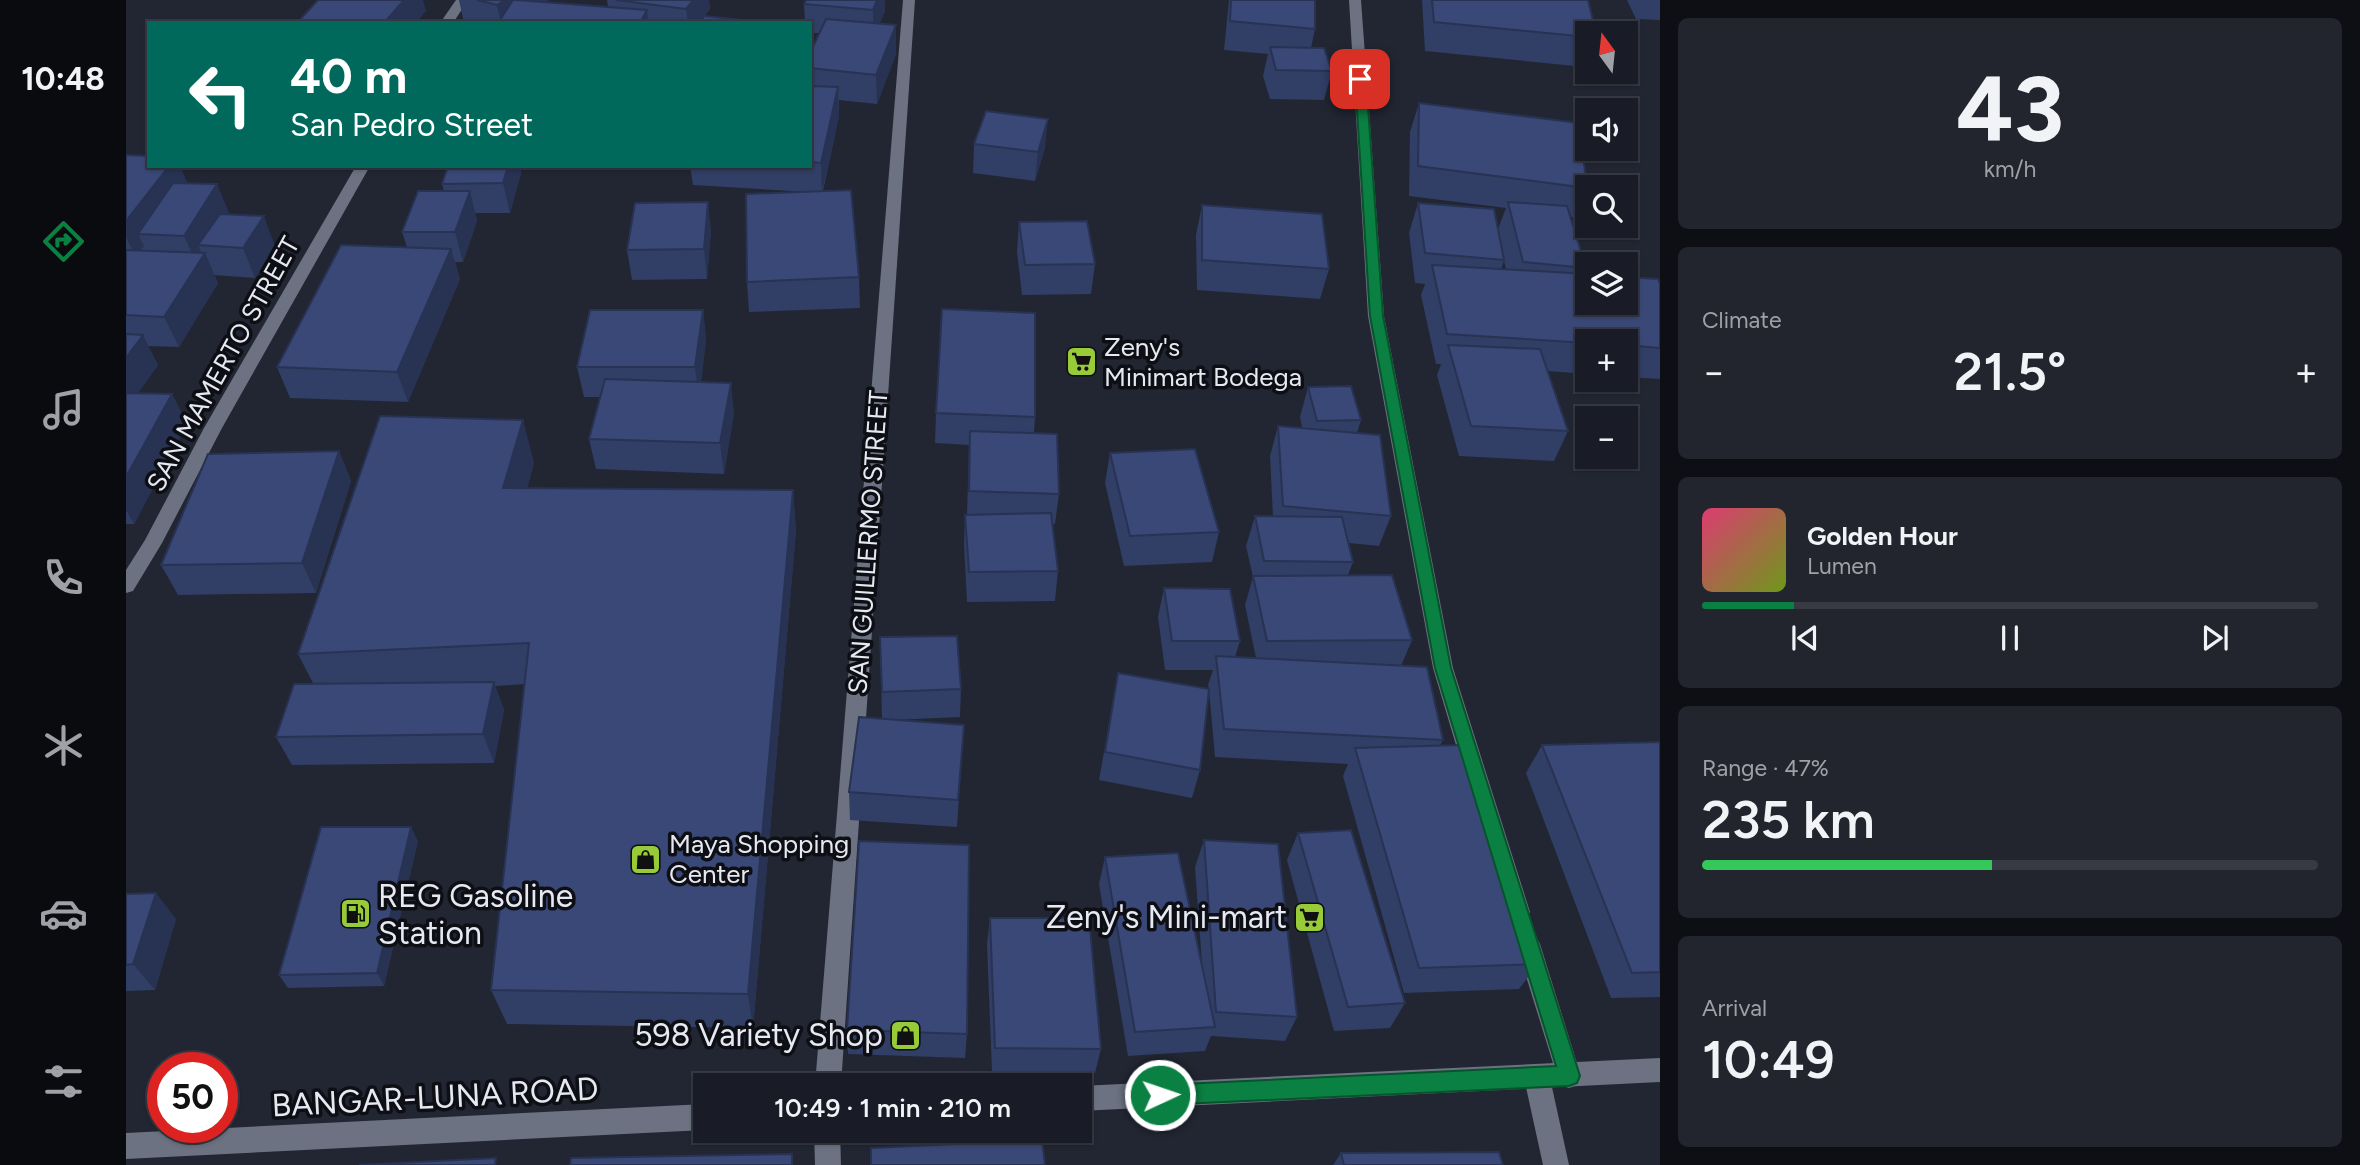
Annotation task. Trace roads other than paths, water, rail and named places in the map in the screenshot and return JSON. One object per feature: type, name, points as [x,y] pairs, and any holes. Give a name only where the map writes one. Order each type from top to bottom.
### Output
[{"type":"street","points":[[447,21],[462,0]]},
{"type":"street","name":"SAN GUILLERMO STREET","points":[[829,1073],[909,0]]},
{"type":"street","points":[[1355,0],[1376,316],[1443,668],[1569,1076]]},
{"type":"street","name":"SAN MAMERTO STREET","points":[[126,586],[153,543],[214,428],[362,168]]},
{"type":"street","points":[[1092,1098],[1660,1070]]},
{"type":"street","points":[[1537,1078],[1556,1165]]},
{"type":"street","name":"BANGAR-LUNA ROAD","points":[[126,1146],[693,1118]]},
{"type":"street","points":[[827,1143],[828,1165]]},
{"type":"place","name":"Zeny's Minimart Bodega","points":[[1081,362]]},
{"type":"place","name":"Maya Shopping Center","points":[[646,859]]},
{"type":"place","name":"REG Gasoline Station","points":[[355,914]]},
{"type":"place","name":"Zeny's Mini-mart","points":[[1310,917]]},
{"type":"place","name":"598 Variety Shop","points":[[906,1035]]}]
